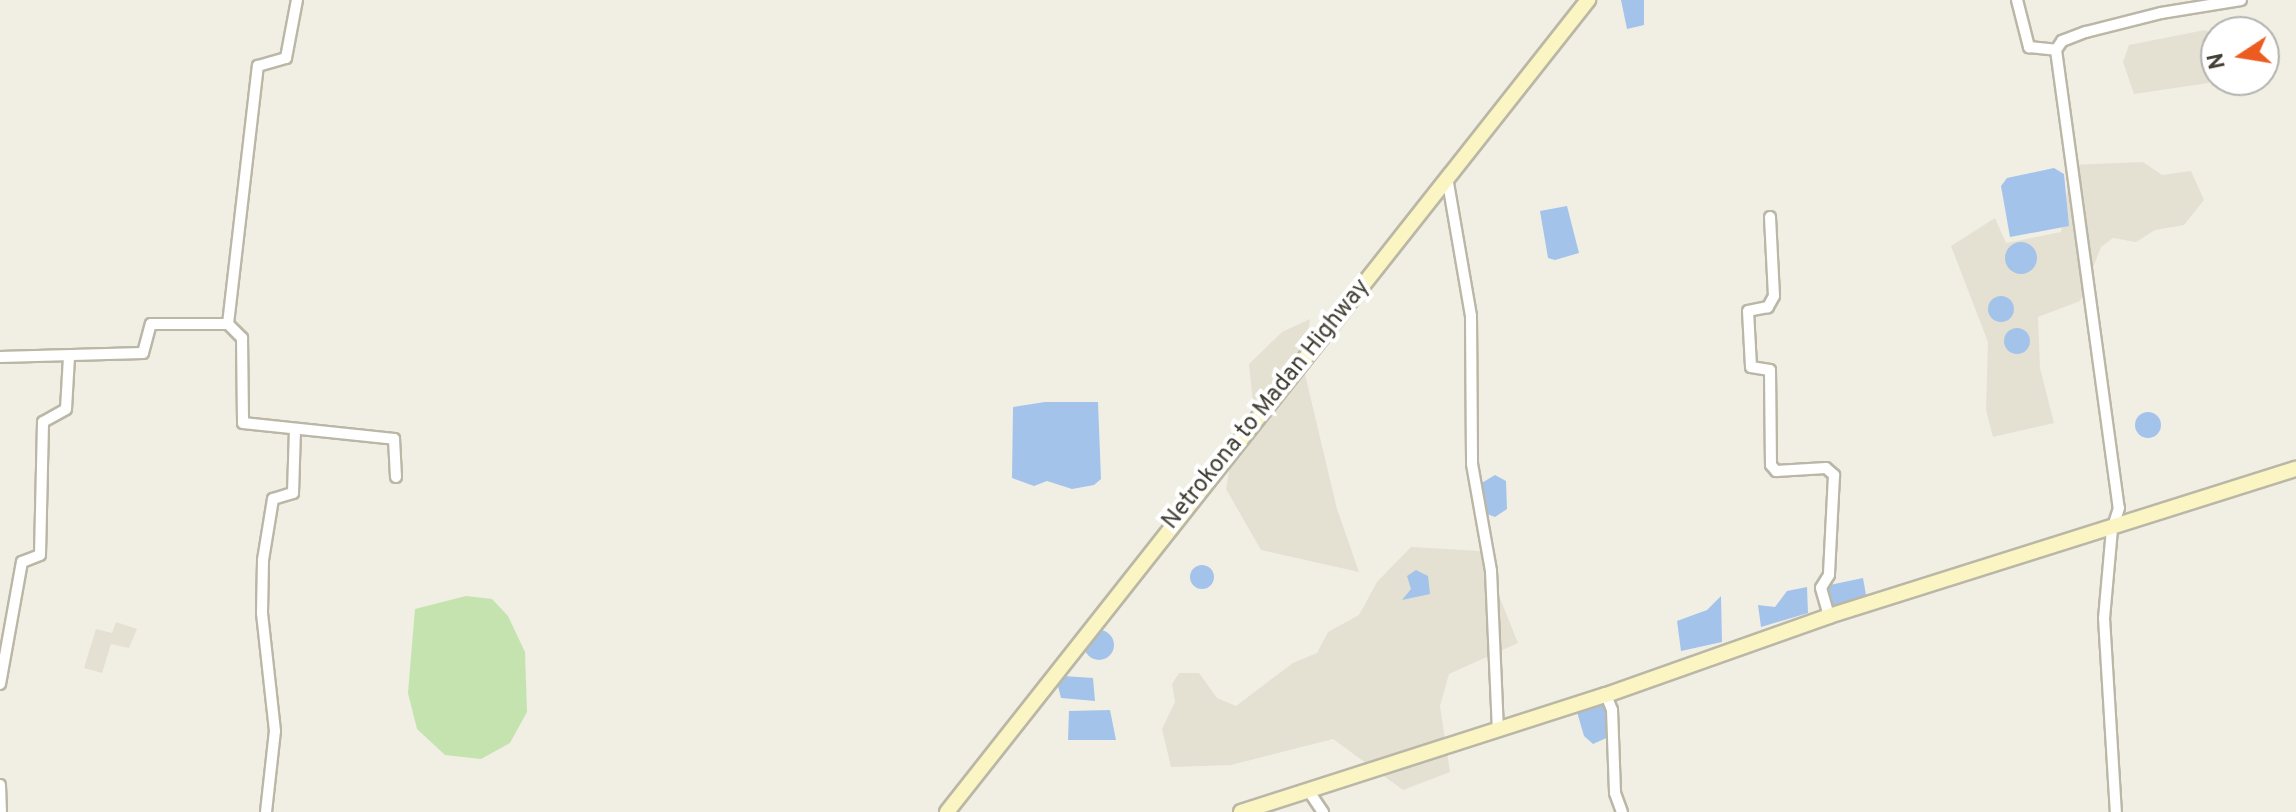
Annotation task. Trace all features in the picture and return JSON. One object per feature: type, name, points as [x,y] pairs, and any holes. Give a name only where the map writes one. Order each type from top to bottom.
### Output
[{"type":"main road","name":"Netrokona to Madan Highway","points":[[947,812],[1588,0]]},
{"type":"main road","points":[[1241,812],[1606,695],[1829,616],[2296,469]]},
{"type":"street","points":[[228,324],[258,66],[286,58],[297,0]]},
{"type":"street","points":[[2017,0],[2029,47],[2056,50]]},
{"type":"street","points":[[2116,812],[2104,618],[2112,529],[2119,508],[2056,50],[2062,41],[2086,32],[2241,0]]},
{"type":"street","points":[[1447,177],[1471,316],[1472,464],[1491,571],[1498,729]]},
{"type":"street","points":[[1770,217],[1774,296],[1768,307],[1748,311],[1751,367],[1770,370],[1771,465],[1776,471],[1826,468],[1834,475],[1829,575],[1821,588],[1829,616]]},
{"type":"street","points":[[0,357],[145,352],[151,324],[228,324],[242,338],[241,420],[394,439],[396,477]]},
{"type":"street","points":[[0,684],[22,562],[40,555],[43,422],[66,409],[69,357]]},
{"type":"street","points":[[266,812],[275,731],[262,613],[263,560],[273,499],[293,493],[295,429]]},
{"type":"street","points":[[1606,695],[1612,710],[1615,793],[1622,812]]},
{"type":"street","points":[[0,785],[1,812]]},
{"type":"street","points":[[1308,790],[1323,812]]},
{"type":"shaded area","points":[[2200,31],[2200,84],[2134,94],[2123,62],[2129,45]]},
{"type":"shaded area","points":[[2143,162],[2162,175],[2191,171],[2204,200],[2184,225],[2155,230],[2136,242],[2113,238],[2101,247],[2080,301],[2038,317],[2040,368],[2054,423],[1993,437],[1986,410],[1988,342],[1951,246],[1995,218],[2006,243],[2061,232],[2071,165]]},
{"type":"shaded area","points":[[1310,319],[1304,370],[1337,509],[1359,572],[1261,550],[1226,489],[1231,459],[1256,432],[1249,364],[1282,332]]},
{"type":"shaded area","points":[[1411,547],[1481,551],[1518,643],[1449,674],[1440,706],[1450,772],[1403,790],[1333,739],[1231,765],[1171,767],[1162,729],[1175,702],[1172,684],[1179,673],[1199,673],[1217,698],[1236,706],[1293,663],[1317,653],[1328,632],[1359,615],[1377,582]]},
{"type":"shaded area","points":[[116,622],[137,629],[129,648],[111,644],[102,673],[84,668],[96,629],[112,633]]},
{"type":"green space","points":[[466,596],[492,599],[508,616],[525,652],[527,712],[510,743],[481,759],[445,755],[417,729],[408,693],[415,609]]},
{"type":"water","points":[[1621,0],[1644,0],[1644,25],[1627,29]]},
{"type":"water","points":[[2054,168],[2064,174],[2069,226],[2010,237],[2001,186],[2007,178]]},
{"type":"water","points":[[1567,206],[1579,253],[1555,260],[1548,258],[1540,211]]},
{"type":"water","points":[[2021,242],[2032,247],[2037,258],[2032,269],[2021,274],[2010,269],[2005,258],[2010,247]]},
{"type":"water","points":[[2001,296],[2010,300],[2014,309],[2010,318],[2001,322],[1992,318],[1988,309],[1992,300]]},
{"type":"water","points":[[2017,328],[2026,332],[2030,341],[2026,350],[2017,354],[2008,350],[2004,341],[2008,332]]},
{"type":"water","points":[[1045,402],[1098,402],[1101,479],[1094,485],[1072,489],[1047,481],[1034,486],[1012,478],[1013,407]]},
{"type":"water","points":[[2148,412],[2157,416],[2161,425],[2157,434],[2148,438],[2139,434],[2135,425],[2139,416]]},
{"type":"water","points":[[1495,475],[1506,481],[1507,509],[1495,517],[1487,514],[1480,484]]},
{"type":"water","points":[[1202,565],[1213,572],[1214,577],[1207,588],[1202,589],[1191,582],[1190,577],[1197,566]]},
{"type":"water","points":[[1416,570],[1428,576],[1430,594],[1402,600],[1411,589],[1407,576]]},
{"type":"water","points":[[1863,578],[1866,595],[1830,608],[1825,586]]},
{"type":"water","points":[[1807,587],[1808,613],[1761,627],[1758,605],[1775,607],[1787,591]]},
{"type":"water","points":[[1721,596],[1722,642],[1681,651],[1677,621],[1707,610]]},
{"type":"water","points":[[1099,630],[1110,634],[1114,645],[1110,656],[1099,660],[1088,656],[1084,645],[1088,634]]},
{"type":"water","points":[[1064,676],[1093,678],[1095,701],[1061,698],[1057,682]]},
{"type":"water","points":[[1605,702],[1611,736],[1593,744],[1584,736],[1577,712]]},
{"type":"water","points":[[1110,710],[1116,740],[1068,740],[1069,711]]}]
